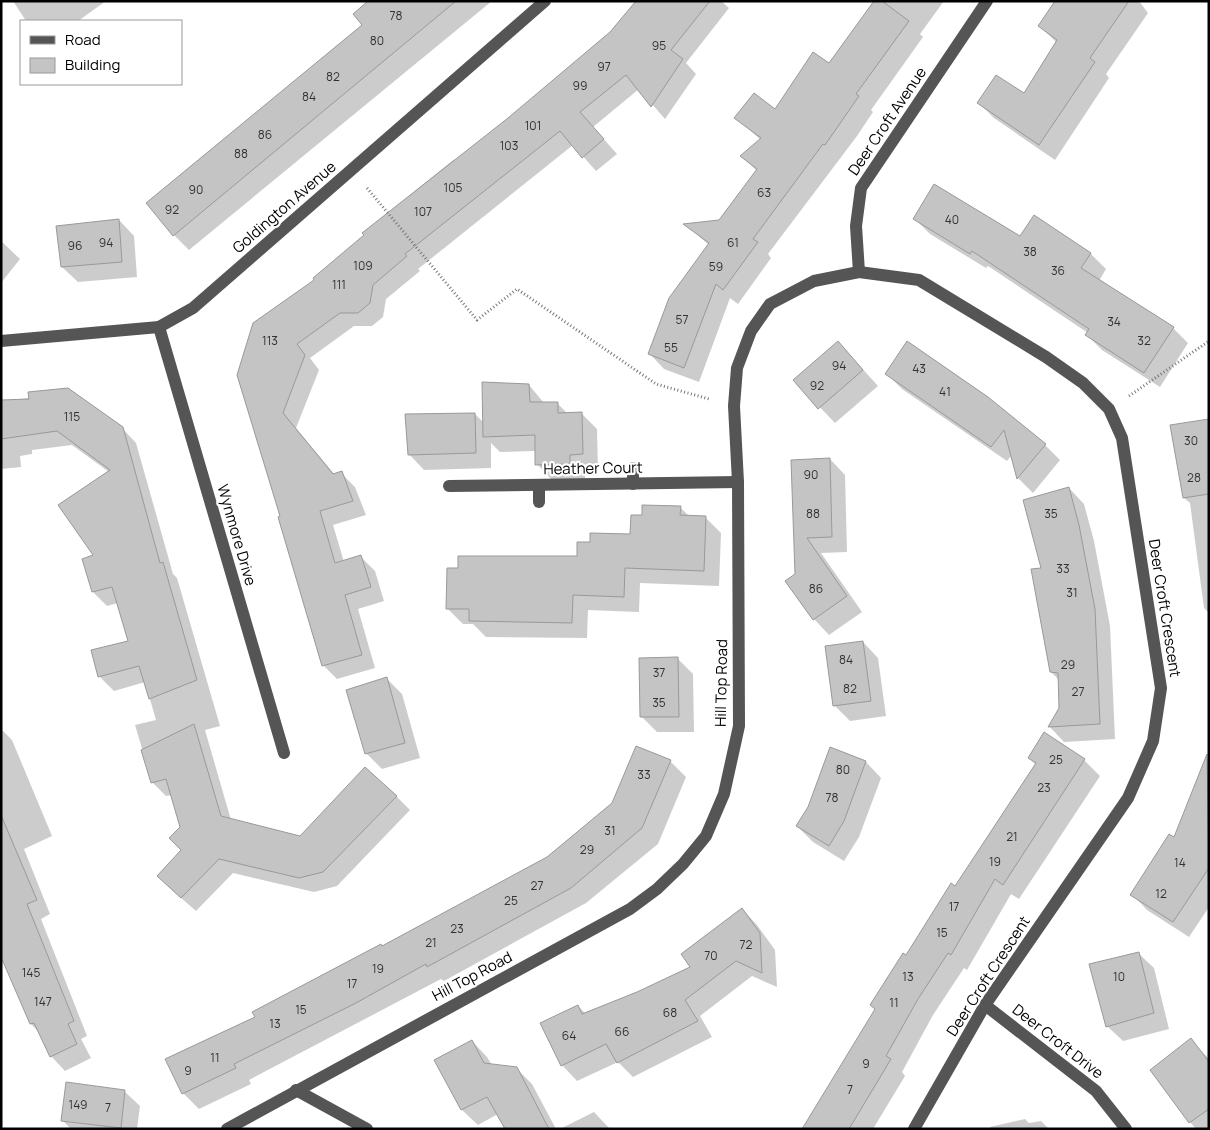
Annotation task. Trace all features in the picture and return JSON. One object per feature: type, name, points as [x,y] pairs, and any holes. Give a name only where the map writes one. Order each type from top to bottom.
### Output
[{"type":"street","name":"Goldington Avenue","points":[[1,341],[159,327],[193,308],[545,1]]},
{"type":"street","name":"Deer Croft Avenue","points":[[859,272],[856,226],[862,188],[987,1]]},
{"type":"street","name":"Hill Top Road","points":[[226,1129],[630,909],[657,889],[683,864],[706,836],[724,794],[739,726],[738,482],[734,406],[737,368],[751,331],[770,304],[814,281],[859,272]]},
{"type":"street","name":"Deer Croft Crescent","points":[[859,272],[919,280],[1046,357],[1083,383],[1110,409],[1122,438],[1161,688],[1153,741],[1128,798],[985,1005],[914,1129]]},
{"type":"street","name":"Wynmore Drive","points":[[159,327],[284,752]]},
{"type":"street","points":[[633,468],[633,484]]},
{"type":"street","name":"Heather Court","points":[[449,486],[738,482]]},
{"type":"street","points":[[539,485],[539,502]]},
{"type":"street","name":"Deer Croft Drive","points":[[985,1005],[1096,1091],[1126,1129]]},
{"type":"street","points":[[296,1090],[367,1129]]},
{"type":"path","points":[[352,170],[477,320],[517,289],[656,384],[734,406]]},
{"type":"path","points":[[1110,409],[1209,341]]},
{"type":"building","points":[[368,1],[456,1],[173,236],[146,203],[362,25],[353,14]]},
{"type":"building","points":[[636,1],[710,1],[671,50],[683,59],[651,107],[626,75],[580,112],[604,139],[582,158],[560,131],[405,254],[407,256],[373,285],[370,303],[358,313],[340,313],[297,344],[305,355],[283,413],[333,474],[342,471],[353,501],[320,511],[335,563],[361,555],[371,587],[345,595],[362,655],[322,666],[278,517],[280,516],[237,375],[253,323],[314,280],[313,278],[364,235],[362,233],[508,118],[610,32]]},
{"type":"building","points":[[874,1],[882,1],[909,21],[856,94],[859,96],[825,145],[823,144],[753,239],[758,242],[723,290],[716,284],[684,368],[648,354],[669,298],[709,243],[683,224],[719,220],[757,169],[740,156],[761,138],[734,118],[754,93],[775,109],[813,52],[829,63]]},
{"type":"building","points":[[1055,1],[1129,1],[1090,58],[1095,62],[1039,145],[977,103],[996,75],[1024,93],[1057,40],[1038,26]]},
{"type":"building","points":[[934,184],[1020,236],[1034,215],[1091,253],[1081,268],[1174,327],[1144,373],[1085,335],[1089,329],[972,251],[970,254],[913,219]]},
{"type":"building","points":[[119,219],[122,262],[61,267],[56,226]]},
{"type":"building","points":[[838,341],[863,370],[818,409],[793,380]]},
{"type":"building","points":[[907,341],[988,397],[1046,444],[1017,479],[1004,430],[991,447],[885,374]]},
{"type":"building","points":[[482,382],[529,384],[530,402],[558,402],[558,413],[582,412],[583,454],[570,455],[570,464],[535,465],[535,435],[483,437]]},
{"type":"building","points":[[68,388],[123,427],[160,563],[163,562],[197,680],[149,699],[139,666],[98,677],[91,650],[128,641],[112,587],[92,592],[82,559],[93,555],[58,505],[110,470],[57,431],[1,439],[1,400],[29,399],[28,392]]},
{"type":"building","points":[[475,413],[476,453],[408,455],[405,414]]},
{"type":"building","points":[[1209,419],[1209,494],[1183,498],[1170,425]]},
{"type":"building","points":[[830,458],[832,537],[807,538],[847,596],[813,620],[785,581],[795,574],[791,460]]},
{"type":"building","points":[[1069,487],[1079,525],[1095,609],[1100,724],[1048,727],[1059,708],[1058,673],[1050,672],[1031,569],[1041,568],[1023,500]]},
{"type":"building","points":[[642,505],[681,506],[680,515],[706,516],[704,571],[625,568],[624,597],[573,595],[572,623],[469,621],[469,609],[446,609],[447,568],[458,568],[458,556],[577,556],[577,542],[590,542],[590,533],[630,534],[631,515],[642,515]]},
{"type":"building","points":[[863,641],[871,701],[833,706],[825,646]]},
{"type":"building","points":[[678,657],[679,717],[640,717],[639,658]]},
{"type":"building","points":[[387,677],[405,743],[365,754],[346,690]]},
{"type":"building","points":[[194,724],[221,816],[300,836],[365,767],[397,796],[323,872],[299,878],[219,859],[181,898],[157,876],[181,850],[169,838],[180,827],[166,779],[151,783],[141,750]]},
{"type":"building","points":[[1044,732],[1085,759],[1003,885],[995,879],[951,955],[948,953],[918,999],[886,1056],[891,1059],[849,1129],[802,1129],[875,1009],[870,1005],[903,953],[906,955],[951,883],[955,886],[1036,763],[1028,758]]},
{"type":"building","points":[[636,746],[671,760],[642,828],[571,888],[427,967],[426,964],[356,1003],[234,1064],[236,1068],[182,1094],[165,1059],[255,1017],[252,1012],[381,944],[382,946],[547,857],[612,803]]},
{"type":"building","points":[[830,747],[866,761],[844,821],[829,846],[796,826],[808,807]]},
{"type":"building","points":[[1207,754],[1209,868],[1173,922],[1130,895],[1169,834],[1174,837]]},
{"type":"building","points":[[1,815],[37,900],[27,904],[74,1021],[68,1024],[77,1044],[50,1057],[34,1023],[30,1024],[1,957]]},
{"type":"building","points":[[742,908],[760,933],[762,973],[736,961],[685,1000],[698,1021],[617,1063],[606,1044],[561,1066],[540,1023],[578,1005],[582,1014],[637,992],[690,967],[681,954]]},
{"type":"building","points":[[1139,952],[1154,1013],[1106,1027],[1089,964]]},
{"type":"building","points":[[1191,1038],[1209,1062],[1209,1109],[1189,1123],[1150,1070]]},
{"type":"building","points":[[472,1040],[484,1063],[517,1067],[549,1129],[505,1129],[487,1097],[461,1110],[434,1060]]},
{"type":"building","points":[[66,1082],[125,1090],[121,1128],[61,1121]]}]
